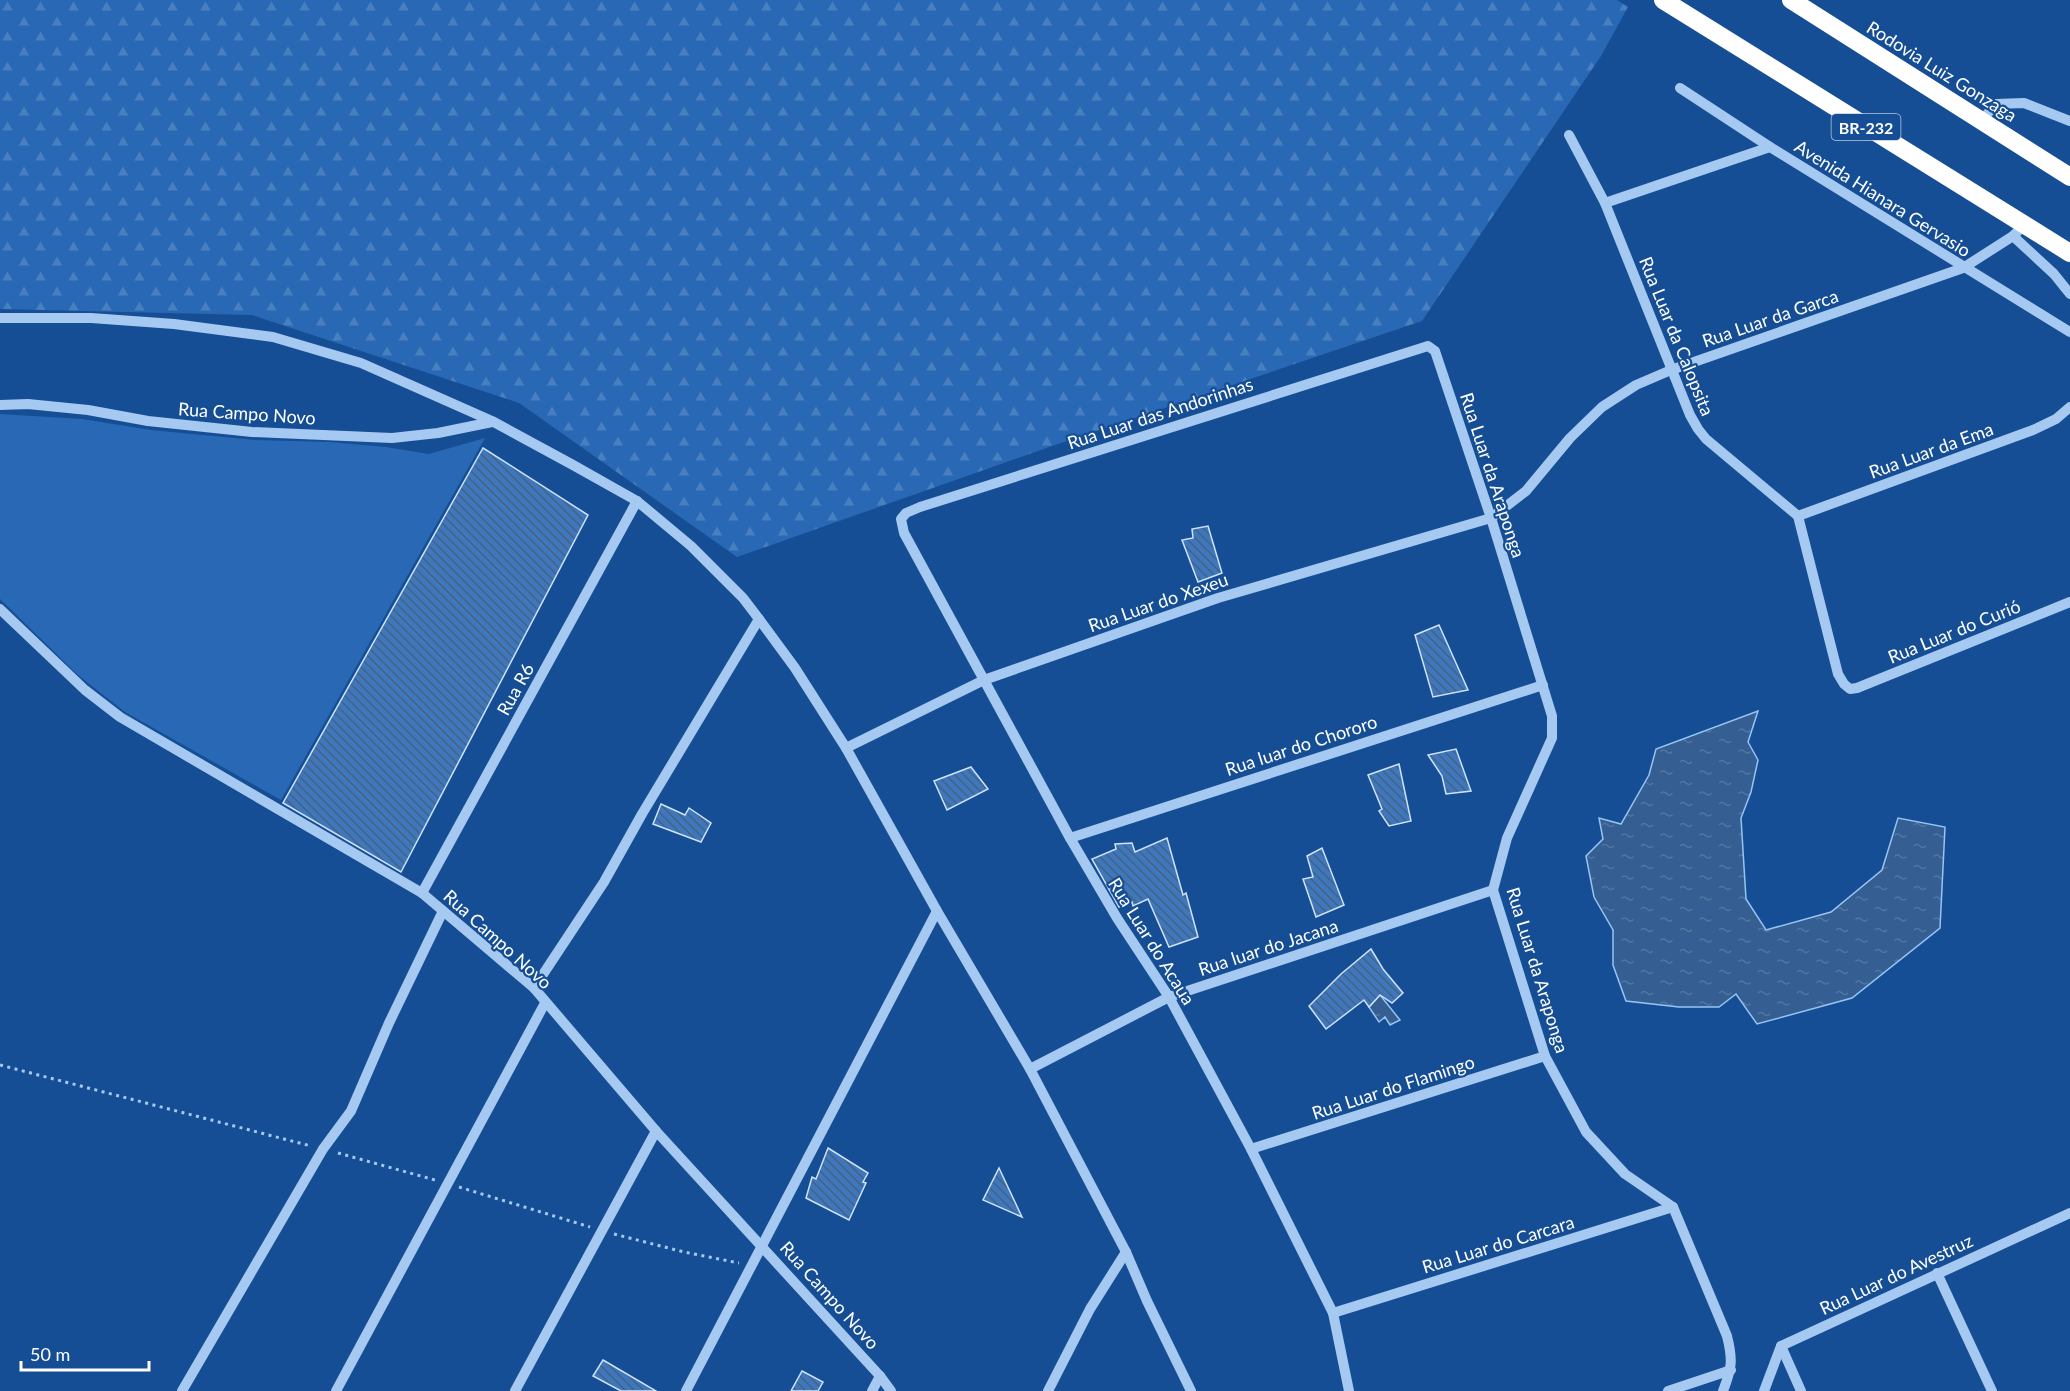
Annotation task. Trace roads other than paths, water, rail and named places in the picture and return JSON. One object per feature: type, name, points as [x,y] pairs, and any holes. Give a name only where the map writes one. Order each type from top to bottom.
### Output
[{"type":"highway","name":"BR-232","points":[[1663,0],[2018,230],[2070,253]]},
{"type":"highway","name":"Rodovia Luiz Gonzaga","points":[[1791,0],[2070,177]]},
{"type":"street","name":"Avenida Hianara Gervasio","points":[[1680,88],[1963,268],[2070,332]]},
{"type":"street","points":[[1981,121],[1996,104],[2024,103],[2070,121]]},
{"type":"street","name":"Rua Luar da Calopsita","points":[[1569,135],[1605,203],[1671,370],[1698,429],[1706,439],[1798,516]]},
{"type":"street","points":[[1605,203],[1770,147]]},
{"type":"street","name":"Rua Luar da Garca","points":[[1491,518],[1526,491],[1570,438],[1602,407],[1636,386],[1671,370],[1963,268],[2018,230]]},
{"type":"street","points":[[2018,230],[2070,294]]},
{"type":"street","points":[[0,318],[91,318],[174,324],[273,337],[361,363],[492,422],[637,501],[691,546],[743,598],[795,668],[846,748],[937,911],[1030,1069],[1126,1252],[1146,1301],[1191,1391]]},
{"type":"street","name":"Rua Luar das Andorinhas","points":[[901,519],[906,513],[920,507],[1424,346],[1432,347]]},
{"type":"street","name":"Rua Luar da Araponga","points":[[1432,347],[1491,518],[1552,716],[1552,738],[1508,838],[1493,890],[1545,1056],[1586,1132],[1625,1174],[1673,1207]]},
{"type":"street","name":"Rua Campo Novo","points":[[0,405],[28,404],[88,410],[148,421],[252,432],[392,438],[438,433],[492,422]]},
{"type":"street","name":"Rua Luar da Ema","points":[[1798,516],[2033,430],[2056,419],[2070,406]]},
{"type":"street","name":"Rua R6","points":[[422,893],[637,501]]},
{"type":"street","name":"Rua Luar do Curió","points":[[1798,516],[1838,674],[1850,689],[2070,602]]},
{"type":"street","name":"Rua Luar do Xexeu","points":[[846,748],[984,680],[1218,598],[1491,518]]},
{"type":"street","name":"Rua Luar do Acaua","points":[[901,519],[904,533],[1070,838],[1117,918],[1169,997],[1251,1149],[1333,1313],[1349,1391]]},
{"type":"street","name":"Rua Campo Novo","points":[[0,609],[86,690],[120,717],[422,893],[534,988],[656,1131],[762,1244],[891,1391]]},
{"type":"street","points":[[534,988],[604,882],[759,619]]},
{"type":"street","name":"Rua luar do Chororo","points":[[1070,838],[1543,685]]},
{"type":"street","name":"Rua luar do Jacana","points":[[1030,1069],[1169,997],[1493,890]]},
{"type":"street","points":[[182,1391],[323,1149],[351,1111],[389,1023],[443,911]]},
{"type":"street","points":[[686,1391],[937,911]]},
{"type":"street","points":[[336,1391],[545,1003]]},
{"type":"street","name":"Rua Luar do Flamingo","points":[[1251,1149],[1545,1056]]},
{"type":"street","points":[[515,1391],[656,1131]]},
{"type":"street","points":[[1673,1207],[1727,1336],[1732,1356],[1731,1370],[1723,1391]]},
{"type":"street","name":"Rua Luar do Carcara","points":[[1333,1313],[1673,1207]]},
{"type":"street","name":"Rua Luar do Avestruz","points":[[1781,1346],[2070,1213]]},
{"type":"street","points":[[1048,1391],[1090,1310],[1126,1252]]},
{"type":"street","points":[[1936,1273],[1992,1391]]},
{"type":"street","points":[[1764,1391],[1781,1346]]},
{"type":"street","points":[[1781,1346],[1801,1391]]},
{"type":"street","points":[[1668,1391],[1731,1370]]},
{"type":"street","points":[[872,1391],[880,1376]]},
{"type":"water","points":[[1758,711],[1748,742],[1758,760],[1751,792],[1741,818],[1746,899],[1766,930],[1831,912],[1882,870],[1898,818],[1945,827],[1940,928],[1852,998],[1757,1024],[1736,994],[1719,1007],[1679,1007],[1626,1001],[1613,965],[1613,930],[1594,897],[1586,856],[1603,839],[1599,818],[1621,824],[1649,775],[1656,749]]},
{"type":"water","points":[[1380,995],[1400,1020],[1390,1025],[1385,1017],[1379,1022],[1369,1007]]}]
